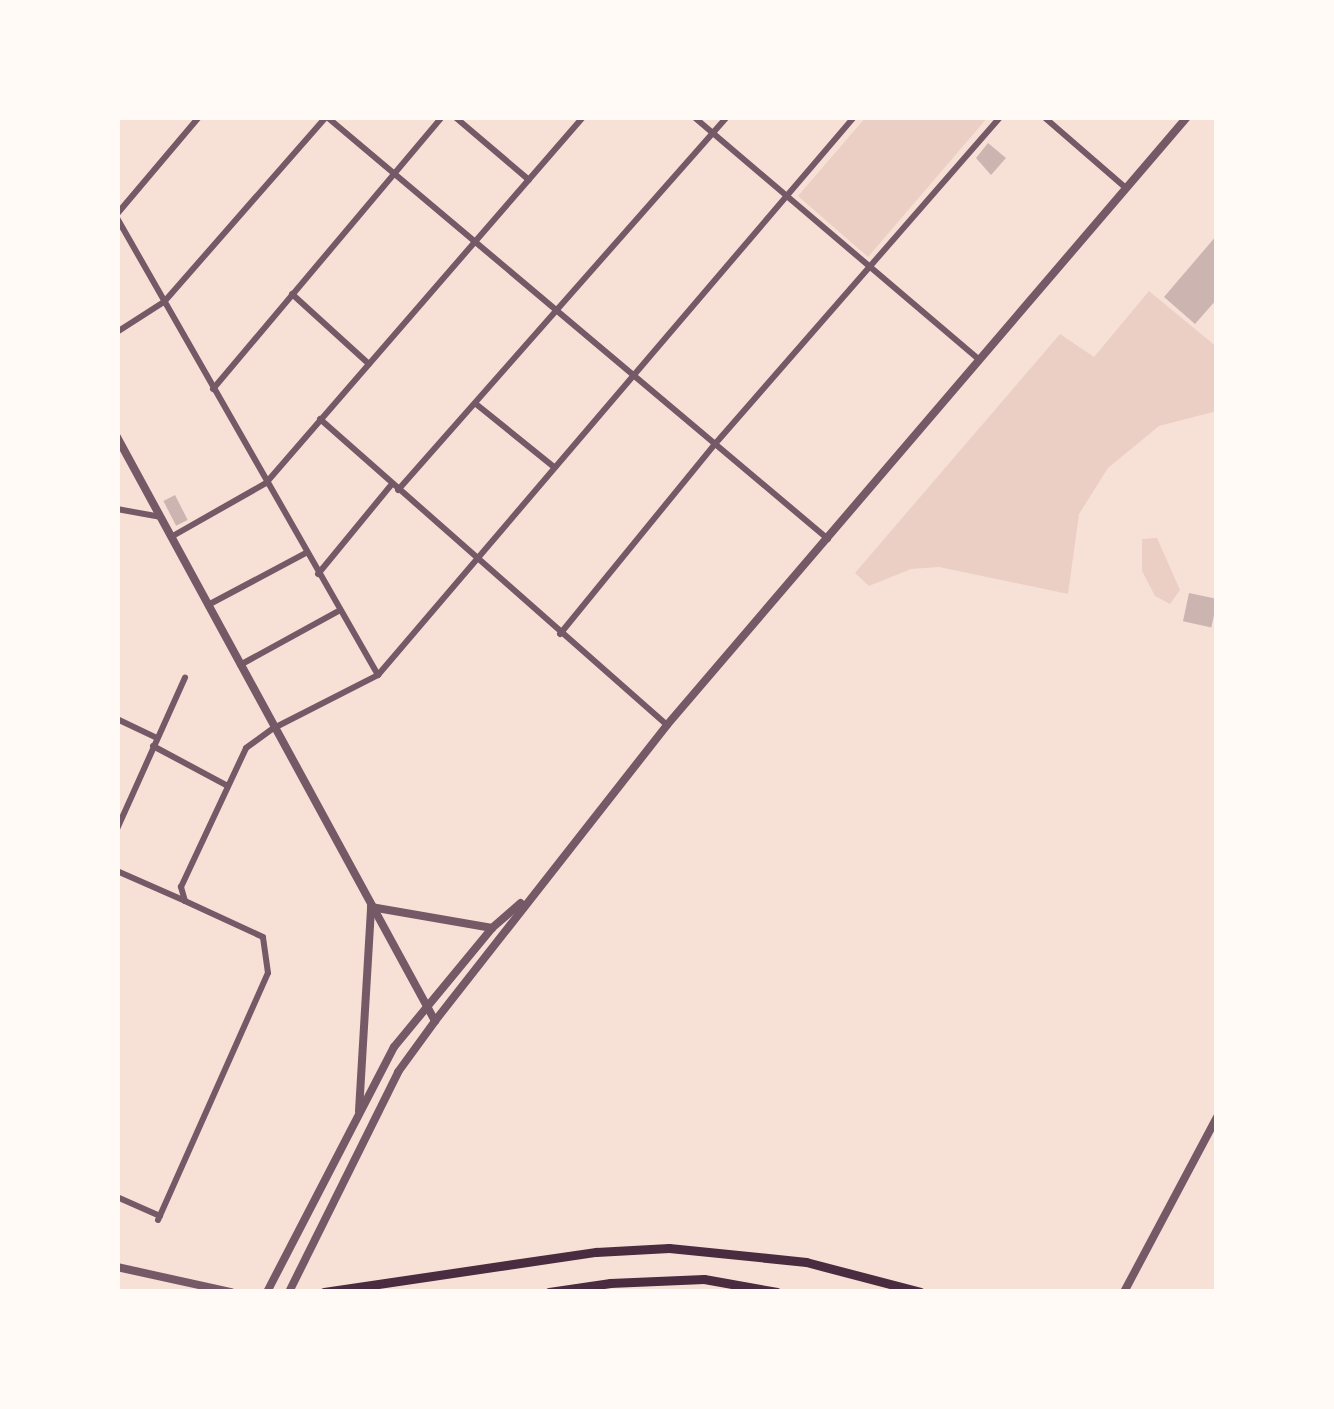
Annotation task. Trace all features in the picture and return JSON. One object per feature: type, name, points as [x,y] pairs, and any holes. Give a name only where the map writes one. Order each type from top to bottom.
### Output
[{"type":"main road","points":[[324,1292],[596,1252],[669,1248],[806,1262],[920,1292]]},
{"type":"main road","points":[[549,1292],[610,1282],[704,1279],[777,1292]]},
{"type":"street","points":[[199,117],[117,216],[378,675]]},
{"type":"street","points":[[117,332],[164,302],[327,117],[828,539]]},
{"type":"street","points":[[213,388],[442,117]]},
{"type":"street","points":[[455,117],[530,180]]},
{"type":"street","points":[[171,537],[266,483],[583,117]]},
{"type":"street","points":[[694,117],[980,360]]},
{"type":"street","points":[[318,574],[476,404],[727,117]]},
{"type":"street","points":[[184,901],[186,871],[246,748],[274,728],[378,675],[854,117]]},
{"type":"street","points":[[560,634],[715,445],[1000,117]]},
{"type":"street","points":[[1044,117],[1126,188]]},
{"type":"street","points":[[289,1292],[398,1072],[435,1021],[667,725],[1187,117]]},
{"type":"street","points":[[292,294],[369,364]]},
{"type":"street","points":[[476,404],[554,467]]},
{"type":"street","points":[[320,419],[667,725]]},
{"type":"street","points":[[117,436],[435,1021]]},
{"type":"street","points":[[117,509],[161,518]]},
{"type":"street","points":[[208,605],[306,553]]},
{"type":"street","points":[[240,665],[338,611]]},
{"type":"street","points":[[117,829],[184,678]]},
{"type":"street","points":[[117,719],[226,785]]},
{"type":"street","points":[[117,872],[263,937],[268,973],[159,1218],[117,1197]]},
{"type":"street","points":[[267,1292],[394,1047],[492,928],[536,891]]},
{"type":"street","points":[[371,907],[492,928]]},
{"type":"street","points":[[359,1119],[371,907]]},
{"type":"street","points":[[1124,1292],[1217,1117]]},
{"type":"street","points":[[117,1267],[231,1292]]},
{"type":"shaded area","points":[[866,117],[988,117],[868,257],[798,196]]},
{"type":"shaded area","points":[[1149,291],[1217,347],[1217,411],[1159,426],[1108,468],[1079,514],[1068,594],[939,567],[911,569],[869,586],[855,573],[1060,334],[1094,357]]},
{"type":"shaded area","points":[[1157,538],[1180,590],[1170,604],[1155,596],[1142,571],[1142,539]]},
{"type":"building","points":[[988,143],[1006,158],[991,175],[976,158]]},
{"type":"building","points":[[1217,235],[1217,299],[1195,324],[1164,297]]},
{"type":"building","points":[[175,495],[188,520],[176,526],[163,501]]},
{"type":"building","points":[[1189,593],[1217,599],[1211,627],[1183,621]]}]
